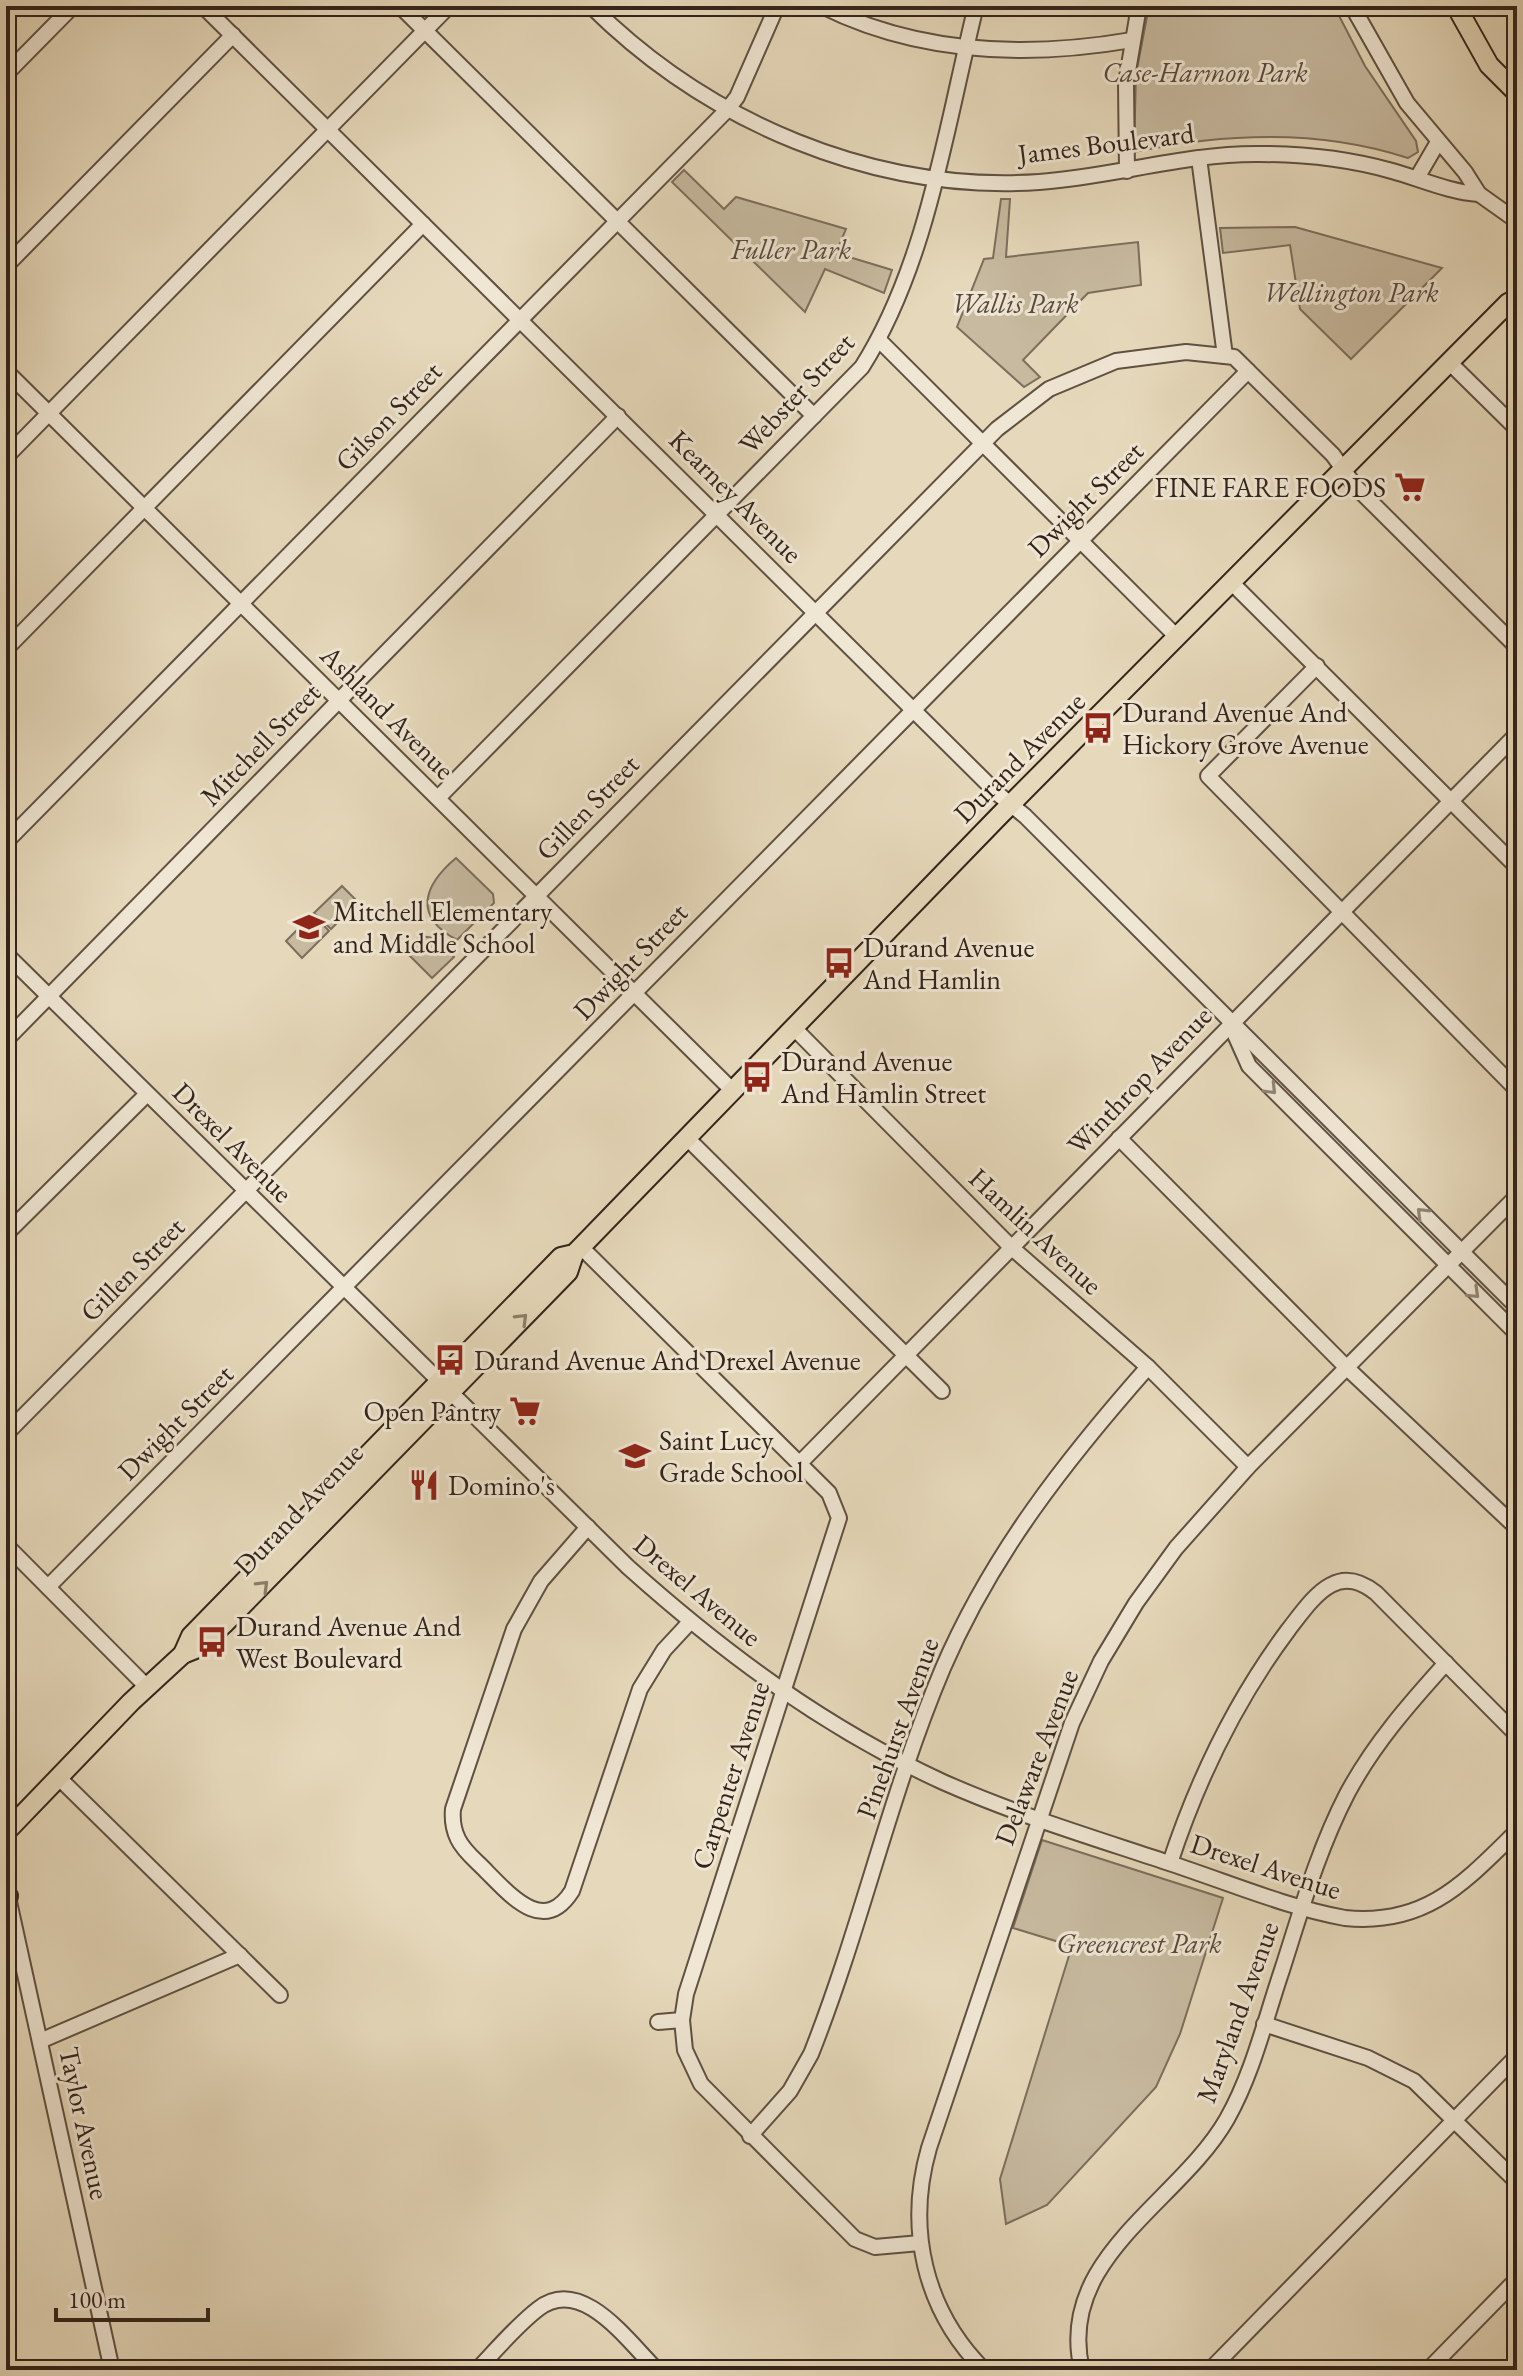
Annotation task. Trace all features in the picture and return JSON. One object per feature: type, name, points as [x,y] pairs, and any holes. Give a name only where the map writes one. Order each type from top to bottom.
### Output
[{"type":"main road","points":[[1456,6],[1489,65],[1517,93]]},
{"type":"main road","name":"Durand Avenue","points":[[6,1832],[147,1687],[183,1654],[198,1648],[224,1624],[445,1387],[571,1269],[577,1251],[793,1027],[1512,300],[1517,280]]},
{"type":"street","points":[[6,74],[73,6]]},
{"type":"street","name":"Kearney Avenue","points":[[203,6],[1517,1307]]},
{"type":"street","points":[[400,6],[814,416]]},
{"type":"street","points":[[6,457],[449,6]]},
{"type":"street","name":"James Boulevard","points":[[591,6],[654,62],[727,110],[824,152],[933,178],[1036,182],[1199,158],[1301,155],[1346,160],[1459,192],[1479,194]]},
{"type":"street","name":"Gilson Street","points":[[6,842],[727,110],[737,97],[777,6]]},
{"type":"street","points":[[822,6],[872,27],[966,48],[1051,51],[1132,40]]},
{"type":"street","name":"Webster Street","points":[[438,798],[862,367],[879,340],[907,279],[976,6]]},
{"type":"street","points":[[1127,171],[1124,122],[1132,40],[1139,6]]},
{"type":"street","points":[[1352,6],[1380,61],[1438,142],[1465,172],[1479,194],[1517,221]]},
{"type":"street","points":[[6,266],[233,35]]},
{"type":"street","points":[[1417,178],[1438,142]]},
{"type":"street","points":[[1199,158],[1225,356],[1234,357],[1343,469],[1355,486],[1517,647]]},
{"type":"street","points":[[6,649],[423,224]]},
{"type":"street","points":[[879,340],[1177,637]]},
{"type":"street","name":"Gillen Street","points":[[6,1434],[983,443],[1033,399],[1094,368],[1163,353],[1225,356]]},
{"type":"street","points":[[1449,362],[1517,429]]},
{"type":"street","name":"Ashland Avenue","points":[[6,371],[732,1090]]},
{"type":"street","name":"Dwight Street","points":[[48,1587],[1248,371]]},
{"type":"street","name":"Mitchell Street","points":[[6,1040],[618,416]]},
{"type":"street","points":[[1231,582],[1517,867]]},
{"type":"street","points":[[1317,666],[1208,776],[1517,1090]]},
{"type":"street","name":"Winthrop Avenue","points":[[799,1464],[1517,734]]},
{"type":"street","name":"Drexel Avenue","points":[[6,954],[588,1527],[690,1622],[784,1693],[858,1739],[908,1764],[1037,1819],[1303,1907],[1358,1920],[1406,1914],[1457,1889],[1517,1831]]},
{"type":"street","name":"Kearney Avenue","points":[[1231,1023],[1249,1066],[1517,1334]]},
{"type":"street","name":"Hamlin Avenue","points":[[793,1027],[1012,1248],[1148,1367],[1248,1467]]},
{"type":"street","points":[[6,1234],[147,1094]]},
{"type":"street","points":[[687,1138],[942,1391]]},
{"type":"street","points":[[1119,1138],[1347,1368],[1517,1528]]},
{"type":"street","name":"Delaware Avenue","points":[[984,2370],[961,2345],[942,2313],[927,2278],[920,2243],[919,2204],[924,2166],[1037,1819],[1072,1723],[1128,1617],[1176,1548],[1248,1467],[1517,1196]]},
{"type":"street","name":"Carpenter Avenue","points":[[577,1251],[834,1500],[839,1518],[686,1994],[682,2020],[684,2043],[701,2084],[855,2239],[875,2247],[920,2243]]},
{"type":"street","name":"Pinehurst Avenue","points":[[750,2136],[790,2091],[811,2054],[908,1764],[944,1668],[978,1595],[1019,1526],[1066,1461],[1148,1367]]},
{"type":"street","points":[[588,1527],[541,1581],[514,1629],[453,1809],[458,1840],[516,1900],[538,1911],[556,1907],[572,1891],[640,1689],[664,1650],[690,1622]]},
{"type":"street","points":[[6,1545],[147,1687]]},
{"type":"street","points":[[1170,1863],[1198,1783],[1250,1685],[1300,1615],[1328,1586],[1345,1581],[1364,1584],[1376,1593],[1517,1735]]},
{"type":"street","name":"Maryland Avenue","points":[[1082,2370],[1079,2317],[1094,2275],[1114,2248],[1182,2179],[1214,2140],[1239,2096],[1329,1833],[1348,1793],[1395,1721],[1446,1663]]},
{"type":"street","points":[[59,1778],[280,1995]]},
{"type":"street","name":"Taylor Avenue","points":[[7,1892],[112,2370]]},
{"type":"street","points":[[40,2041],[240,1955]]},
{"type":"street","points":[[658,2022],[682,2020]]},
{"type":"street","points":[[1264,2024],[1386,2065],[1414,2081],[1517,2182]]},
{"type":"street","points":[[1210,2370],[1517,2056]]},
{"type":"street","points":[[1428,2370],[1517,2279]]},
{"type":"street","points":[[477,2370],[537,2309],[557,2300],[570,2299],[590,2306],[657,2370]]},
{"type":"green space","name":"Case-Harmon Park","points":[[1149,6],[1334,6],[1365,66],[1416,141],[1418,152],[1408,158],[1341,142],[1272,137],[1202,141],[1134,152],[1136,74]]},
{"type":"green space","name":"Fuller Park","points":[[684,170],[724,209],[736,197],[846,229],[836,253],[892,270],[884,293],[825,269],[805,312],[672,182]]},
{"type":"green space","name":"Wallis Park","points":[[1001,199],[1010,199],[1006,257],[1138,242],[1141,285],[1088,293],[1023,360],[1040,377],[1024,387],[957,327],[984,259],[993,258]]},
{"type":"green space","name":"Wellington Park","points":[[1295,227],[1442,268],[1351,359],[1300,309],[1290,245],[1223,253],[1220,228]]},
{"type":"green space","points":[[456,858],[493,894],[494,903],[457,940],[433,921],[428,911],[430,889]]},
{"type":"green space","points":[[342,886],[358,902],[331,929],[314,913]]},
{"type":"green space","points":[[313,914],[329,931],[302,958],[286,941]]},
{"type":"green space","points":[[421,936],[439,939],[454,957],[432,978],[404,950]]},
{"type":"green space","name":"Greencrest Park","points":[[1042,1840],[1223,1898],[1180,2034],[1156,2087],[1047,2205],[1006,2224],[1000,2179],[1072,1946],[1013,1928]]},
{"type":"place","name":"FINE FARE FOODS","points":[[1410,487]]},
{"type":"place","name":"Durand Avenue And Hickory Grove Avenue","points":[[1098,728]]},
{"type":"place","name":"Mitchell Elementary and Middle School","points":[[309,927]]},
{"type":"place","name":"Durand Avenue And Hamlin","points":[[839,963]]},
{"type":"place","name":"Durand Avenue And Hamlin Street","points":[[757,1077]]},
{"type":"place","name":"Durand Avenue And Drexel Avenue","points":[[450,1360]]},
{"type":"place","name":"Open Pantry","points":[[525,1411]]},
{"type":"place","name":"Saint Lucy Grade School","points":[[635,1456]]},
{"type":"place","name":"Domino's","points":[[424,1485]]},
{"type":"place","name":"Durand Avenue And West Boulevard","points":[[212,1642]]}]
